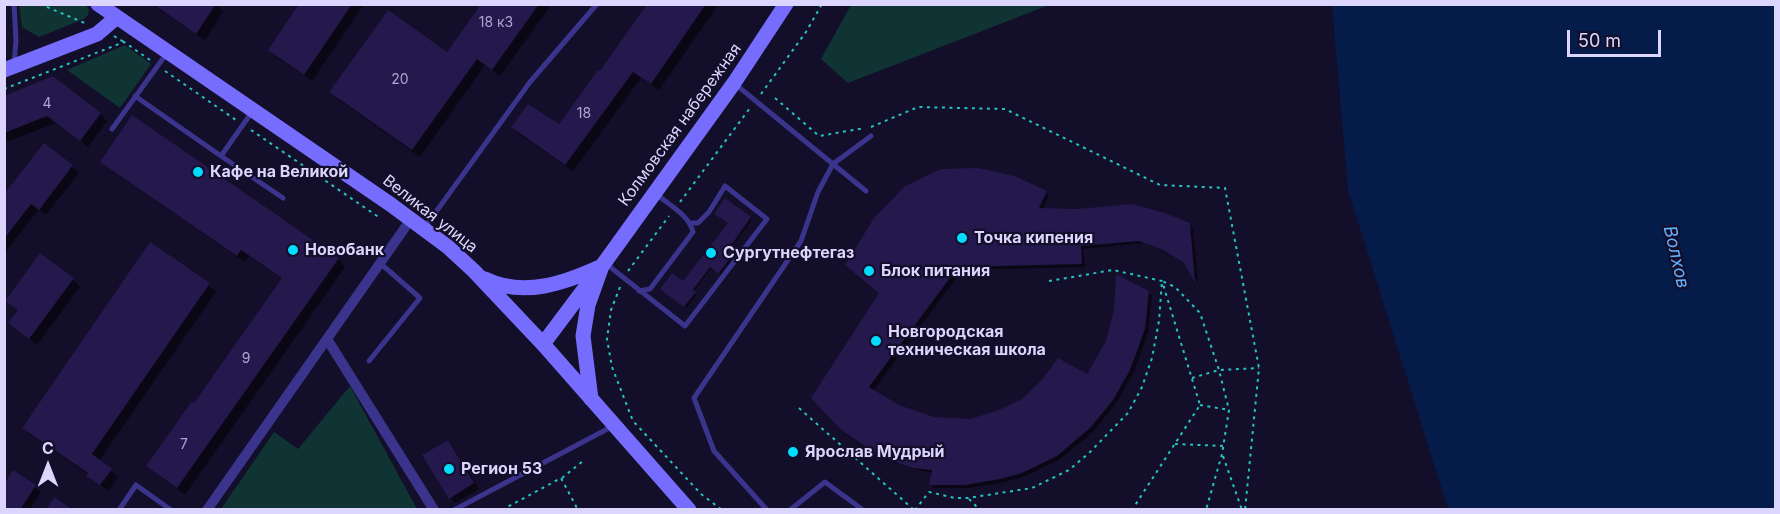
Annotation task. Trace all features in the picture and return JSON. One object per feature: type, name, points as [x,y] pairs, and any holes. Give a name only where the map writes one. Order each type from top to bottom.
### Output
[{"type":"main road","name":"Великая улица","points":[[98,4],[424,228],[474,271],[543,344],[689,510]]},
{"type":"main road","name":"Колмовская набережная","points":[[603,264],[734,83],[786,4]]},
{"type":"main road","points":[[9,68],[97,34],[117,17]]},
{"type":"main road","points":[[474,271],[492,283],[520,288],[560,283],[577,278],[603,264]]},
{"type":"main road","points":[[543,344],[603,264]]},
{"type":"main road","points":[[591,399],[584,348],[584,330],[590,297],[603,264]]},
{"type":"street","points":[[207,510],[411,219]]},
{"type":"street","points":[[327,339],[434,510]]},
{"type":"lane","points":[[9,68],[16,41],[14,4]]},
{"type":"lane","points":[[424,228],[530,82],[597,4]]},
{"type":"lane","points":[[112,129],[168,52]]},
{"type":"lane","points":[[734,83],[866,191]]},
{"type":"lane","points":[[135,96],[283,198]]},
{"type":"lane","points":[[221,156],[253,111]]},
{"type":"lane","points":[[767,510],[714,451],[694,398],[801,241],[818,192],[833,164],[871,136]]},
{"type":"lane","points":[[603,264],[686,326],[767,219],[725,186],[709,212],[698,223],[691,224]]},
{"type":"lane","points":[[639,291],[650,289],[693,232],[691,224],[654,193]]},
{"type":"lane","points":[[369,361],[420,298],[380,263]]},
{"type":"lane","points":[[454,510],[614,425]]},
{"type":"lane","points":[[790,510],[825,482],[863,510]]},
{"type":"lane","points":[[119,510],[136,485],[171,510]]},
{"type":"path","points":[[40,4],[124,42],[380,218]]},
{"type":"path","points":[[722,510],[701,494],[633,421],[612,367],[607,339],[611,310],[623,279],[806,32],[822,4]]},
{"type":"path","points":[[4,89],[124,42]]},
{"type":"path","points":[[775,98],[819,136],[871,127],[918,107],[1005,109],[1160,185],[1226,188],[1259,368],[1244,510]]},
{"type":"path","points":[[1048,281],[1113,270],[1162,281],[1175,287],[1200,313],[1219,370],[1229,410],[1222,454],[1206,510]]},
{"type":"path","points":[[1132,510],[1200,405],[1162,281]]},
{"type":"path","points":[[800,408],[915,510],[928,492],[955,498],[968,498],[1032,488],[1069,470],[1089,453],[1128,412],[1142,387],[1152,358],[1159,321],[1162,281]]},
{"type":"path","points":[[1192,378],[1219,370],[1259,368]]},
{"type":"path","points":[[1200,405],[1229,410]]},
{"type":"path","points":[[1175,444],[1223,446]]},
{"type":"path","points":[[1222,454],[1244,510]]},
{"type":"path","points":[[502,510],[561,478],[583,461]]},
{"type":"path","points":[[561,478],[578,510]]},
{"type":"path","points":[[968,498],[980,510]]},
{"type":"green space","points":[[19,5],[86,5],[89,10],[84,19],[39,37],[22,27]]},
{"type":"green space","points":[[851,5],[1049,5],[848,83],[821,59]]},
{"type":"green space","points":[[125,45],[151,64],[120,108],[67,70]]},
{"type":"green space","points":[[350,386],[417,509],[221,509],[274,432],[298,449]]},
{"type":"water","name":"Волхов","points":[[1332,5],[1775,5],[1775,509],[1448,509],[1348,190]]},
{"type":"building","points":[[153,4],[216,4],[196,34]]},
{"type":"building","points":[[299,4],[352,4],[304,75],[268,50]]},
{"type":"building","points":[[481,4],[539,4],[492,70],[477,59],[412,150],[329,92],[388,10],[447,52]]},
{"type":"building","points":[[647,4],[706,4],[651,84],[633,72],[565,165],[511,127],[528,104],[559,124]]},
{"type":"building","points":[[53,76],[101,113],[80,141],[47,116],[4,133],[4,96]]},
{"type":"building","points":[[132,115],[339,258],[177,488],[146,466],[192,401],[194,403],[282,278],[241,250],[237,256],[100,162]]},
{"type":"building","points":[[44,143],[73,165],[39,210],[31,204],[4,239],[4,194]]},
{"type":"building","points":[[978,168],[1015,176],[1047,191],[1039,208],[1077,209],[1132,204],[1190,223],[1195,282],[1184,263],[1163,250],[1139,241],[1081,246],[1082,264],[958,267],[869,387],[899,405],[934,417],[970,419],[999,410],[1022,399],[1042,380],[1058,358],[1087,374],[1106,341],[1114,310],[1116,274],[1149,291],[1145,329],[1130,370],[1113,400],[1090,428],[1057,456],[1022,473],[1000,479],[965,485],[929,485],[932,470],[912,468],[881,457],[840,429],[811,398],[879,293],[845,265],[874,218],[905,186],[941,169]]},
{"type":"building","points":[[725,198],[751,217],[730,247],[736,251],[718,274],[710,267],[693,290],[696,292],[684,307],[660,289],[672,273],[683,281],[728,223],[714,214]]},
{"type":"building","points":[[150,242],[210,283],[92,454],[112,469],[100,485],[86,476],[88,473],[22,428]]},
{"type":"building","points":[[40,253],[74,278],[29,339],[8,323],[18,310],[5,301]]},
{"type":"building","points":[[448,440],[474,483],[449,499],[422,455]]},
{"type":"building","points":[[13,470],[36,485],[20,510],[4,510],[4,484]]},
{"type":"building","points":[[54,497],[73,510],[46,510]]},
{"type":"place","name":"Кафе на Великой","points":[[198,172]]},
{"type":"place","name":"Точка кипения","points":[[962,238]]},
{"type":"place","name":"Новобанк","points":[[293,250]]},
{"type":"place","name":"Сургутнефтегаз","points":[[711,253]]},
{"type":"place","name":"Блок питания","points":[[869,271]]},
{"type":"place","name":"Новгородская техническая школа","points":[[876,341]]},
{"type":"place","name":"Ярослав Мудрый","points":[[793,452]]},
{"type":"place","name":"Регион 53","points":[[449,469]]}]
